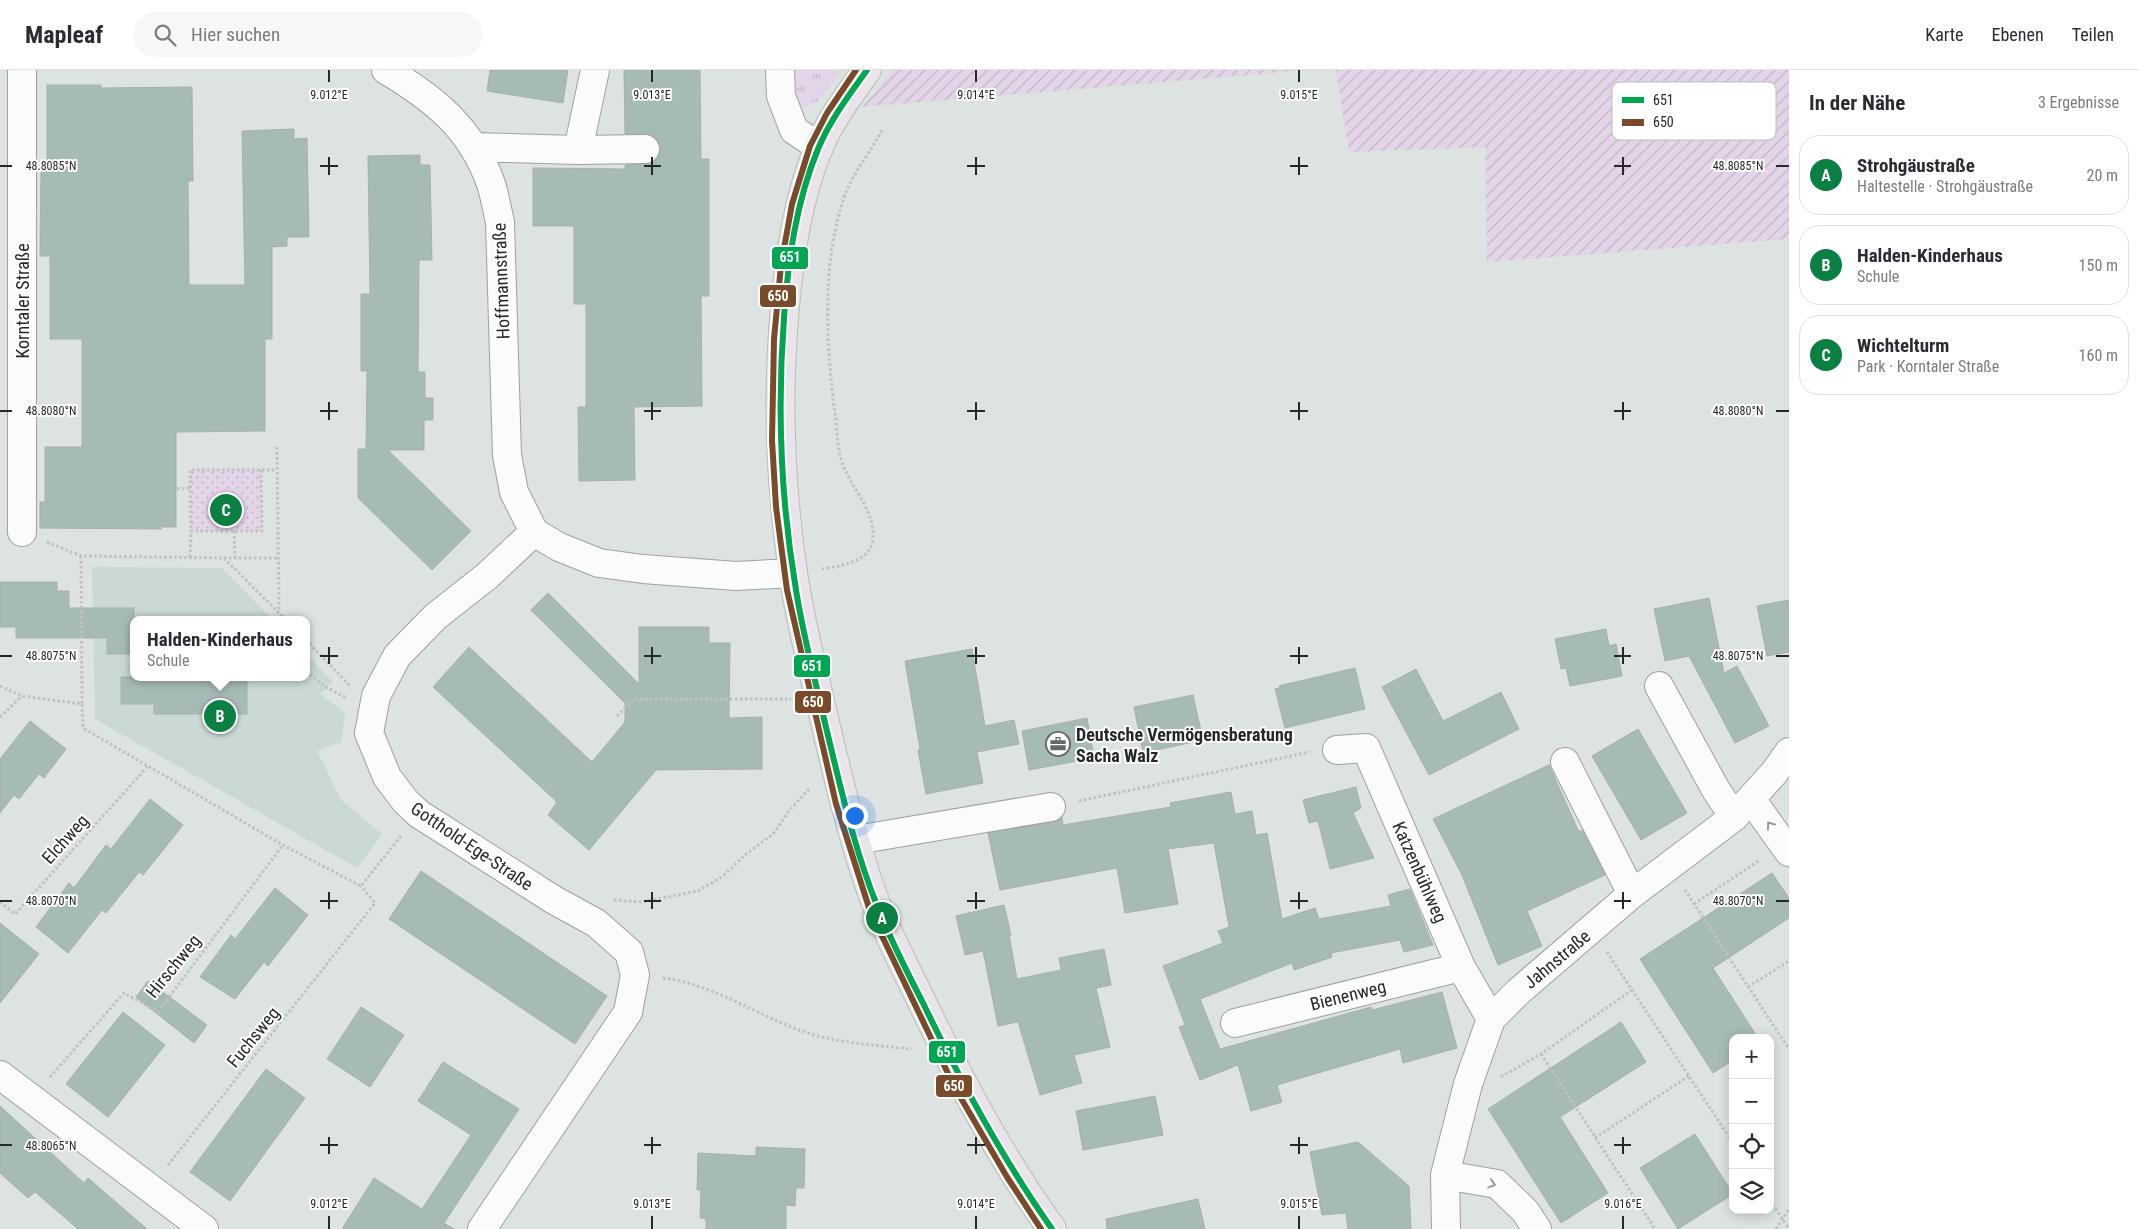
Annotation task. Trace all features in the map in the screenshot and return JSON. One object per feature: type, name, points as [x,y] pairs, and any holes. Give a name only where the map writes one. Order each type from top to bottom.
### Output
[{"type":"main road","points":[[867,70],[844,102],[819,147],[803,195],[789,264],[781,348],[783,478],[793,574],[842,796],[882,918],[940,1041],[1032,1201],[1052,1229]]},
{"type":"street","name":"Korntaler Straße","points":[[22,70],[22,532]]},
{"type":"street","name":"Hoffmannstraße","points":[[386,70],[416,88],[450,115],[474,147],[491,184],[500,222],[507,455],[514,492],[534,532]]},
{"type":"street","points":[[578,150],[595,70]]},
{"type":"street","points":[[780,70],[781,96],[794,130],[819,147]]},
{"type":"street","points":[[474,147],[578,150],[645,149]]},
{"type":"street","points":[[369,733],[376,696],[397,656],[435,617],[487,576],[534,532],[559,548],[599,563],[736,576],[793,574]]},
{"type":"street","points":[[1659,686],[1716,790],[1742,808],[1777,854]]},
{"type":"street","name":"Gotthold-Ege-Straße","points":[[369,733],[387,777],[406,802],[419,814],[554,900],[596,923],[629,952],[635,976],[628,1012],[482,1229]]},
{"type":"street","name":"Katzenbühlweg","points":[[1337,750],[1366,748],[1461,967],[1491,1019]]},
{"type":"street","name":"Jahnstraße","points":[[1446,1229],[1445,1175],[1468,1084],[1491,1019],[1518,992],[1632,894],[1742,808],[1789,752]]},
{"type":"street","points":[[1565,762],[1632,894]]},
{"type":"street","points":[[856,840],[1051,806]]},
{"type":"street","name":"Bienenweg","points":[[1234,1024],[1461,967]]},
{"type":"street","points":[[0,1074],[204,1229]]},
{"type":"street","points":[[1445,1175],[1497,1184],[1525,1210],[1537,1229]]},
{"type":"path","points":[[793,574],[845,565],[860,559],[871,546],[873,537],[869,513],[850,482],[840,456],[832,388],[829,304],[833,247],[846,194],[857,169],[882,130]]},
{"type":"path","points":[[277,447],[279,613]]},
{"type":"path","points":[[190,557],[190,470],[278,470]]},
{"type":"path","points":[[191,531],[262,531],[261,470]]},
{"type":"path","points":[[177,489],[191,488]]},
{"type":"path","points":[[234,531],[235,558]]},
{"type":"path","points":[[22,532],[81,556],[278,558]]},
{"type":"path","points":[[81,556],[83,728],[283,845],[361,886],[419,814]]},
{"type":"path","points":[[224,558],[282,616]]},
{"type":"path","points":[[310,644],[349,684],[350,714],[369,733]]},
{"type":"path","points":[[310,674],[327,688],[348,698]]},
{"type":"path","points":[[0,686],[22,696],[82,704]]},
{"type":"path","points":[[0,717],[22,696]]},
{"type":"path","points":[[617,716],[634,699],[820,699]]},
{"type":"path","points":[[1051,806],[1307,752],[1337,750]]},
{"type":"path","points":[[613,900],[642,902],[698,891],[724,876],[745,855],[773,834],[790,811],[834,764]]},
{"type":"path","name":"Elchweg","points":[[0,902],[16,914],[148,766]]},
{"type":"path","name":"Hirschweg","points":[[49,1077],[124,993],[158,1012],[283,845]]},
{"type":"path","points":[[1694,904],[1777,854]]},
{"type":"path","points":[[1669,866],[1789,1049]]},
{"type":"path","name":"Fuchsweg","points":[[151,1188],[375,903],[361,886]]},
{"type":"path","points":[[1592,928],[1729,1137]]},
{"type":"path","points":[[1748,987],[1789,961]]},
{"type":"path","points":[[635,976],[690,983],[800,1031],[844,1041],[912,1049],[940,1041]]},
{"type":"path","points":[[1468,1084],[1484,1087],[1540,1054],[1632,990]]},
{"type":"path","points":[[1540,1054],[1656,1229]]},
{"type":"path","points":[[1596,1138],[1689,1076]]},
{"type":"path","points":[[1774,1206],[1789,1229]]},
{"type":"path","points":[[1776,1229],[1789,1209]]},
{"type":"shaded area","points":[[92,567],[222,568],[269,616],[130,616],[130,681],[310,681],[310,658],[333,682],[320,694],[345,713],[341,742],[317,751],[341,800],[382,834],[357,868],[95,719]]},
{"type":"green space","points":[[790,70],[842,70],[818,101],[802,108],[791,95]]},
{"type":"green space","points":[[893,70],[1307,70],[862,107]]},
{"type":"green space","points":[[1336,70],[1789,70],[1789,239],[1487,262],[1485,147],[1349,152]]},
{"type":"green space","points":[[190,470],[261,470],[262,531],[191,531]]},
{"type":"building","points":[[490,70],[568,70],[563,103],[487,91]]},
{"type":"building","points":[[624,70],[700,70],[701,159],[709,159],[709,296],[701,296],[702,406],[634,407],[635,480],[579,481],[578,407],[586,407],[586,304],[574,304],[574,226],[533,226],[533,168],[625,169],[625,165],[653,163],[658,157],[661,148],[658,141],[653,136],[645,133],[625,134]]},
{"type":"building","points":[[47,85],[101,85],[101,88],[192,87],[193,181],[188,181],[189,285],[245,285],[242,131],[294,129],[294,139],[307,138],[309,237],[287,237],[287,246],[272,247],[272,339],[265,339],[265,431],[176,432],[176,527],[161,527],[161,529],[40,528],[40,502],[45,502],[45,447],[82,447],[82,339],[50,339],[50,256],[40,256],[41,170],[47,170]]},
{"type":"building","points":[[420,155],[420,165],[430,165],[432,260],[419,260],[418,372],[425,372],[425,398],[433,398],[433,420],[424,420],[424,450],[388,450],[471,531],[432,570],[358,498],[358,449],[366,449],[367,371],[361,371],[361,294],[370,294],[368,156]]},
{"type":"building","points":[[0,582],[57,582],[57,591],[69,591],[69,608],[134,608],[134,616],[130,616],[130,654],[107,654],[107,638],[16,638],[16,627],[0,627]]},
{"type":"building","points":[[548,593],[639,684],[639,627],[709,627],[709,643],[730,643],[729,718],[762,717],[762,769],[656,770],[589,850],[548,815],[557,802],[433,687],[469,647],[592,762],[625,722],[625,703],[531,610]]},
{"type":"building","points":[[1709,598],[1724,673],[1737,666],[1769,726],[1735,743],[1689,656],[1665,661],[1654,609]]},
{"type":"building","points":[[1789,600],[1789,652],[1767,656],[1757,606]]},
{"type":"building","points":[[1606,629],[1609,646],[1616,644],[1622,676],[1570,686],[1566,668],[1561,669],[1555,639]]},
{"type":"building","points":[[972,649],[985,726],[1014,720],[1019,744],[977,752],[983,783],[926,794],[905,661]]},
{"type":"building","points":[[1355,668],[1365,709],[1285,728],[1275,689],[1280,688],[1279,686]]},
{"type":"building","points":[[1416,669],[1443,721],[1501,692],[1519,729],[1429,775],[1382,687]]},
{"type":"building","points":[[121,677],[130,677],[130,681],[247,681],[247,714],[154,714],[154,704],[121,704]]},
{"type":"building","points":[[1193,695],[1203,740],[1143,753],[1134,707]]},
{"type":"building","name":"Deutsche Vermögensberatung Sacha Walz","points":[[1087,718],[1094,758],[1029,770],[1022,731]]},
{"type":"building","points":[[30,721],[66,749],[44,778],[39,774],[19,799],[14,795],[0,813],[0,759]]},
{"type":"building","points":[[1638,729],[1687,813],[1641,840],[1592,756]]},
{"type":"building","points":[[1549,765],[1579,832],[1582,830],[1605,875],[1527,911],[1542,946],[1498,965],[1462,875],[1433,819]]},
{"type":"building","points":[[1356,787],[1361,808],[1353,813],[1374,858],[1330,869],[1318,821],[1309,823],[1303,800]]},
{"type":"building","points":[[1231,792],[1235,814],[1252,811],[1256,835],[1267,833],[1282,919],[1315,908],[1319,919],[1391,906],[1388,895],[1410,889],[1433,945],[1404,952],[1400,940],[1331,953],[1332,957],[1294,970],[1292,963],[1200,999],[1220,1049],[1371,1007],[1372,1010],[1442,992],[1457,1048],[1403,1063],[1400,1049],[1277,1085],[1282,1102],[1251,1111],[1238,1065],[1200,1080],[1179,1027],[1185,1025],[1163,966],[1223,943],[1218,931],[1229,927],[1214,843],[1168,849],[1178,904],[1125,913],[1117,868],[1000,890],[988,833],[1054,822],[1062,818],[1063,825],[1171,807],[1170,803]]},
{"type":"building","points":[[150,799],[183,825],[143,875],[139,872],[106,913],[102,910],[68,953],[36,927],[69,883],[74,888],[106,845],[111,849]]},
{"type":"building","points":[[421,871],[607,996],[575,1044],[389,919]]},
{"type":"building","points":[[1772,873],[1789,898],[1789,918],[1713,968],[1755,1034],[1729,1034],[1729,1063],[1713,1073],[1640,959]]},
{"type":"building","points":[[275,888],[308,915],[268,966],[264,962],[235,999],[200,977],[231,935],[235,939]]},
{"type":"building","points":[[1004,905],[1011,935],[1009,935],[1017,979],[1061,970],[1059,958],[1104,949],[1111,985],[1096,988],[1110,1047],[1074,1055],[1082,1083],[1040,1095],[1018,1022],[998,1026],[983,951],[965,955],[956,916]]},
{"type":"building","points":[[0,923],[39,954],[0,1003]]},
{"type":"building","points":[[148,981],[207,1025],[194,1043],[136,997]]},
{"type":"building","points":[[361,1007],[404,1035],[370,1087],[327,1059]]},
{"type":"building","points":[[123,1012],[165,1045],[108,1117],[66,1084]]},
{"type":"building","points":[[1621,1022],[1646,1062],[1560,1117],[1608,1193],[1561,1223],[1488,1109]]},
{"type":"building","points":[[443,1062],[519,1109],[444,1223],[454,1229],[342,1229],[374,1178],[422,1209],[471,1135],[418,1101]]},
{"type":"building","points":[[266,1069],[305,1098],[230,1201],[190,1172]]},
{"type":"building","points":[[1155,1096],[1163,1135],[1083,1150],[1076,1111]]},
{"type":"building","points":[[0,1106],[84,1183],[88,1178],[147,1229],[78,1229],[35,1192],[28,1198],[0,1173]]},
{"type":"building","points":[[1695,1134],[1729,1188],[1729,1197],[1678,1229],[1640,1168]]},
{"type":"building","points":[[1358,1142],[1409,1186],[1411,1229],[1348,1229],[1346,1213],[1322,1215],[1310,1152]]},
{"type":"building","points":[[756,1147],[805,1149],[804,1188],[796,1188],[795,1206],[786,1205],[786,1229],[706,1229],[706,1219],[700,1218],[701,1190],[697,1190],[698,1153],[756,1156]]},
{"type":"building","points":[[1198,1199],[1205,1229],[1107,1229],[1106,1219]]},
{"type":"transit line","name":"650","points":[[856,70],[827,113],[810,146],[792,204],[781,265],[774,339],[772,440],[776,507],[787,590],[836,804],[870,911],[955,1088],[1007,1177],[1041,1229]]},
{"type":"transit line","name":"651","points":[[867,70],[834,118],[818,149],[804,190],[791,253],[782,352],[781,421],[787,523],[796,590],[809,657],[842,793],[869,886],[899,956],[967,1091],[1016,1175],[1052,1229]]},
{"type":"place","name":"Wichtelturm","points":[[226,510]]},
{"type":"place","name":"Halden-Kinderhaus","points":[[220,716]]},
{"type":"place","name":"Deutsche Vermögensberatung Sacha Walz","points":[[1058,744]]},
{"type":"place","name":"Strohgäustraße","points":[[882,918]]}]
